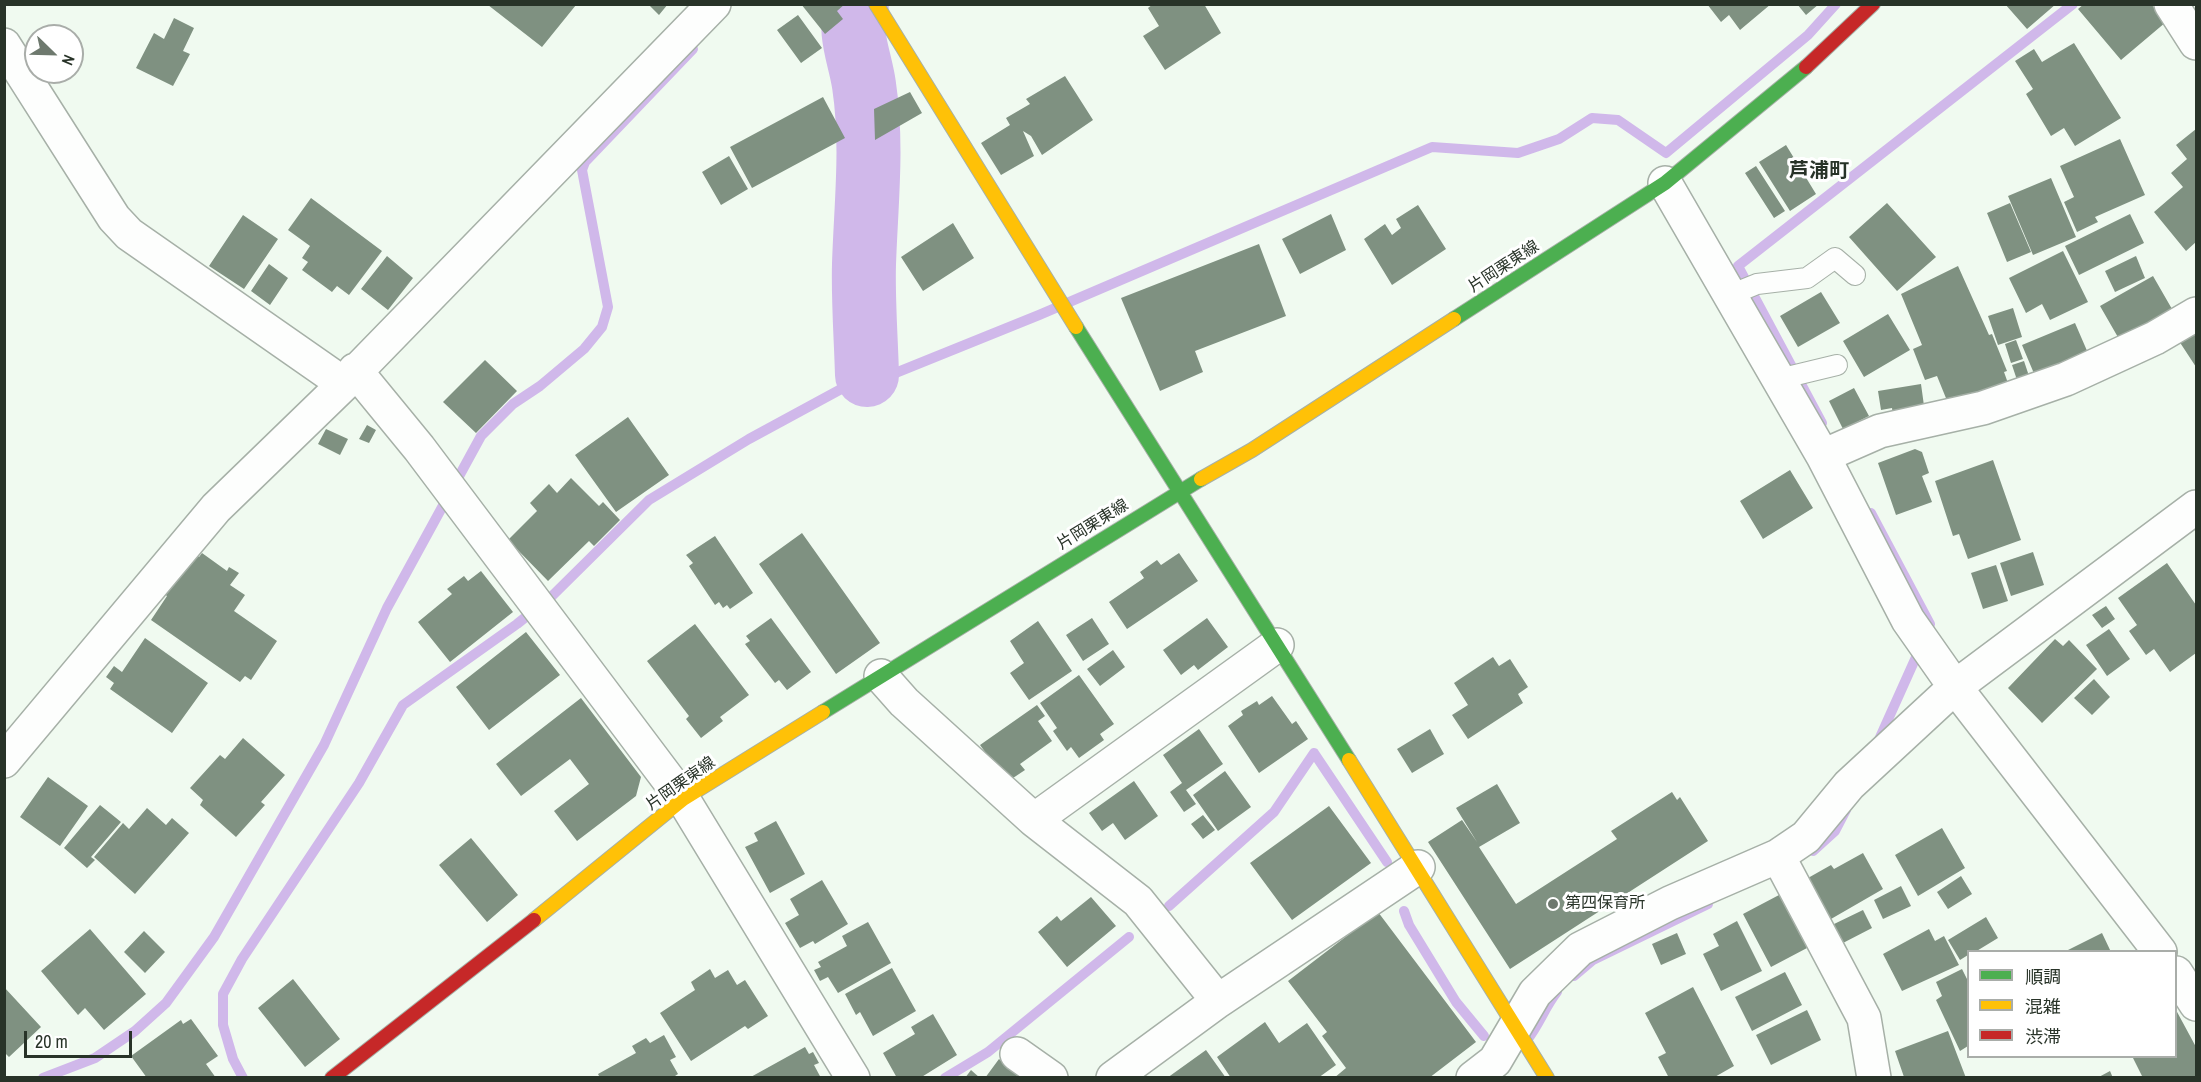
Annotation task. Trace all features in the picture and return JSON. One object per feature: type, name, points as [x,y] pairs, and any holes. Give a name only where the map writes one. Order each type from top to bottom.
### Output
[{"type":"main road","points":[[876,4],[1178,492],[1418,867],[1546,1077]]},
{"type":"main road","name":"片岡栗東線","points":[[332,1077],[486,958],[683,799],[1178,492],[1252,450],[1665,183],[1808,66],[1873,4]]},
{"type":"street","points":[[4,761],[216,508],[350,377],[714,4]]},
{"type":"street","points":[[2170,4],[2196,43]]},
{"type":"street","points":[[4,45],[114,218],[129,234],[350,377],[419,448],[683,799],[853,1077]]},
{"type":"street","points":[[1665,183],[1740,291],[1781,379],[1825,455],[1908,620],[1947,675],[2159,950]]},
{"type":"street","points":[[1825,455],[1880,431],[1983,408],[2066,379],[2156,338],[2196,315]]},
{"type":"street","points":[[1473,1077],[1495,1061],[1516,1030],[1535,993],[1580,949],[1670,903],[1779,857],[1806,837],[1849,785],[1898,740],[1947,675],[2196,507]]},
{"type":"street","points":[[1034,820],[1277,645]]},
{"type":"street","points":[[881,676],[904,702],[1034,820],[1138,901],[1218,1001]]},
{"type":"street","points":[[1779,857],[1864,1018],[1874,1077]]},
{"type":"street","points":[[1113,1077],[1218,1001],[1418,867]]},
{"type":"street","points":[[2177,976],[2196,1004]]},
{"type":"street","points":[[1017,1054],[1051,1077]]},
{"type":"lane","points":[[1740,291],[1807,278],[1835,258],[1855,275]]},
{"type":"lane","points":[[1781,379],[1829,367]]},
{"type":"building","points":[[648,4],[668,4],[659,15]]},
{"type":"building","points":[[801,4],[845,4],[837,11],[843,19],[825,34]]},
{"type":"building","points":[[1153,4],[1204,4],[1221,33],[1165,70],[1143,36],[1159,26],[1148,8]]},
{"type":"building","points":[[1707,4],[1771,4],[1740,30],[1729,15],[1721,22]]},
{"type":"building","points":[[1797,4],[1819,4],[1806,15]]},
{"type":"building","points":[[2005,4],[2056,4],[2027,29]]},
{"type":"building","points":[[2084,4],[2151,4],[2166,22],[2121,60],[2078,9]]},
{"type":"building","points":[[488,5],[576,5],[542,47]]},
{"type":"building","points":[[798,15],[822,48],[801,63],[777,30]]},
{"type":"building","points":[[174,18],[194,28],[183,51],[190,54],[173,86],[136,68],[154,33],[164,39]]},
{"type":"building","points":[[2074,43],[2121,118],[2075,146],[2064,128],[2051,136],[2026,94],[2033,89],[2015,61],[2034,49],[2042,62]]},
{"type":"building","points":[[1065,76],[1093,120],[1042,155],[1031,136],[1023,131],[1034,156],[1001,175],[981,143],[1010,125],[1006,118],[1030,104],[1026,99]]},
{"type":"building","points":[[910,92],[922,113],[875,140],[874,109]]},
{"type":"building","points":[[823,97],[845,138],[752,188],[730,147]]},
{"type":"building","points":[[2196,129],[2196,242],[2186,251],[2154,212],[2183,187],[2171,173],[2187,159],[2176,145]]},
{"type":"building","points":[[2120,139],[2145,195],[2095,217],[2098,222],[2077,232],[2064,202],[2074,197],[2060,166]]},
{"type":"building","points":[[1786,145],[1816,194],[1790,211],[1759,162]]},
{"type":"building","points":[[729,156],[748,189],[721,205],[702,172]]},
{"type":"building","points":[[1756,166],[1785,211],[1774,218],[1745,173]]},
{"type":"building","points":[[2051,178],[2076,237],[2033,255],[2008,196]]},
{"type":"building","points":[[311,198],[382,251],[349,295],[337,286],[332,292],[302,270],[308,262],[302,258],[310,246],[288,230]]},
{"type":"building","points":[[1887,203],[1936,257],[1897,291],[1849,237]]},
{"type":"building","points":[[2010,203],[2031,252],[2007,262],[1987,213]]},
{"type":"building","points":[[1418,205],[1446,249],[1392,285],[1364,239],[1385,224],[1392,235],[1401,228],[1396,219]]},
{"type":"building","points":[[1331,214],[1346,250],[1300,274],[1282,239]]},
{"type":"building","points":[[2130,214],[2144,243],[2079,275],[2065,246]]},
{"type":"building","points":[[243,215],[278,239],[244,289],[209,266]]},
{"type":"building","points":[[953,223],[974,258],[923,291],[901,257]]},
{"type":"building","points":[[1259,244],[1286,316],[1195,351],[1203,372],[1160,391],[1121,298]]},
{"type":"building","points":[[2063,251],[2088,302],[2050,320],[2042,304],[2026,313],[2009,278]]},
{"type":"building","points":[[387,256],[413,278],[388,310],[361,289]]},
{"type":"building","points":[[2136,256],[2145,278],[2115,292],[2105,271]]},
{"type":"building","points":[[269,264],[288,278],[270,305],[251,291]]},
{"type":"building","points":[[1958,266],[1989,335],[1992,334],[2007,371],[2004,372],[2009,386],[1950,408],[1937,376],[1925,380],[1913,349],[1922,345],[1901,294]]},
{"type":"building","points":[[2153,276],[2172,309],[2119,339],[2100,306]]},
{"type":"building","points":[[1821,292],[1840,323],[1798,347],[1780,316]]},
{"type":"building","points":[[2013,308],[2022,337],[1998,345],[1988,316]]},
{"type":"building","points":[[1888,314],[1910,350],[1864,377],[1843,341]]},
{"type":"building","points":[[2075,323],[2091,360],[2038,383],[2022,345]]},
{"type":"building","points":[[2196,328],[2196,367],[2179,341]]},
{"type":"building","points":[[2016,340],[2023,359],[2011,363],[2005,344]]},
{"type":"building","points":[[485,360],[517,391],[476,433],[443,402]]},
{"type":"building","points":[[2024,361],[2031,382],[2019,386],[2012,365]]},
{"type":"building","points":[[1921,384],[1925,413],[1893,417],[1892,408],[1881,410],[1878,391]]},
{"type":"building","points":[[1854,388],[1869,416],[1843,429],[1829,401]]},
{"type":"building","points":[[628,417],[669,475],[616,512],[575,455]]},
{"type":"building","points":[[367,425],[376,430],[369,443],[359,439]]},
{"type":"building","points":[[326,429],[348,439],[340,455],[318,444]]},
{"type":"building","points":[[1915,449],[1922,452],[1929,473],[1922,476],[1932,502],[1896,515],[1878,463]]},
{"type":"building","points":[[1993,460],[2021,540],[1968,559],[1959,534],[1953,536],[1935,481]]},
{"type":"building","points":[[1790,470],[1813,508],[1763,539],[1740,501]]},
{"type":"building","points":[[571,478],[599,506],[603,502],[620,520],[594,546],[589,541],[548,581],[508,540],[537,511],[530,503],[549,484],[557,493]]},
{"type":"building","points":[[802,533],[880,643],[836,674],[759,564]]},
{"type":"building","points":[[715,536],[753,593],[730,609],[727,605],[723,608],[719,602],[715,605],[689,566],[693,563],[686,555]]},
{"type":"building","points":[[2033,552],[2044,585],[2011,596],[2000,563]]},
{"type":"building","points":[[194,553],[199,557],[202,553],[227,571],[229,567],[239,573],[230,585],[245,595],[234,611],[277,641],[251,680],[245,676],[240,682],[151,620],[167,596],[160,590]]},
{"type":"building","points":[[1179,553],[1198,581],[1127,629],[1109,602],[1144,578],[1140,572],[1157,560],[1161,565]]},
{"type":"building","points":[[2167,563],[2196,605],[2196,653],[2170,672],[2154,649],[2146,655],[2129,631],[2137,625],[2118,598]]},
{"type":"building","points":[[1996,565],[2008,601],[1983,609],[1971,573]]},
{"type":"building","points":[[481,571],[513,612],[450,662],[418,622],[452,594],[447,589],[464,576],[468,581]]},
{"type":"building","points":[[2106,606],[2115,619],[2102,628],[2092,615]]},
{"type":"building","points":[[771,618],[811,672],[787,690],[779,680],[775,683],[745,644],[750,641],[746,636]]},
{"type":"building","points":[[1092,618],[1109,644],[1083,661],[1066,635]]},
{"type":"building","points":[[1207,618],[1228,647],[1198,670],[1194,665],[1181,675],[1163,650]]},
{"type":"building","points":[[1038,621],[1072,671],[1029,700],[1010,673],[1024,663],[1010,641]]},
{"type":"building","points":[[695,624],[749,695],[720,717],[723,721],[701,738],[686,719],[689,716],[647,661]]},
{"type":"building","points":[[2109,629],[2130,659],[2107,676],[2086,645]]},
{"type":"building","points":[[526,632],[560,675],[489,730],[456,687]]},
{"type":"building","points":[[145,638],[208,683],[172,733],[110,689],[114,683],[106,677],[114,666],[122,672]]},
{"type":"building","points":[[2055,639],[2063,646],[2069,640],[2097,669],[2042,723],[2008,688]]},
{"type":"building","points":[[1113,650],[1125,667],[1100,686],[1087,669]]},
{"type":"building","points":[[1493,657],[1499,666],[1510,659],[1528,687],[1518,694],[1523,703],[1468,739],[1452,715],[1468,705],[1454,683]]},
{"type":"building","points":[[1079,675],[1114,724],[1100,734],[1104,740],[1079,758],[1071,747],[1067,751],[1053,731],[1057,728],[1040,703]]},
{"type":"building","points":[[2094,679],[2110,697],[2092,715],[2074,698]]},
{"type":"building","points":[[1272,696],[1292,724],[1296,721],[1308,739],[1259,773],[1228,726],[1243,715],[1241,711],[1257,701],[1259,705]]},
{"type":"building","points":[[581,698],[641,777],[636,796],[577,841],[554,811],[589,784],[570,759],[521,796],[496,764]]},
{"type":"building","points":[[1037,705],[1045,716],[1038,721],[1052,741],[1020,764],[1025,770],[1007,782],[980,745]]},
{"type":"building","points":[[1199,729],[1223,764],[1186,790],[1196,804],[1184,812],[1170,792],[1182,783],[1163,755]]},
{"type":"building","points":[[1430,729],[1444,754],[1412,773],[1397,749]]},
{"type":"building","points":[[243,738],[285,775],[261,802],[265,805],[236,837],[200,805],[203,800],[190,788],[220,755],[225,759]]},
{"type":"building","points":[[1225,771],[1251,807],[1218,831],[1193,795]]},
{"type":"building","points":[[48,777],[88,806],[60,846],[20,817]]},
{"type":"building","points":[[1134,781],[1158,816],[1125,840],[1113,823],[1102,831],[1089,813]]},
{"type":"building","points":[[1497,784],[1520,823],[1479,847],[1516,904],[1617,839],[1611,831],[1672,792],[1677,800],[1680,797],[1708,841],[1510,969],[1428,842],[1462,820],[1477,842],[1456,808]]},
{"type":"building","points":[[100,805],[121,822],[91,857],[95,860],[87,868],[64,848]]},
{"type":"building","points":[[1329,806],[1371,863],[1292,920],[1250,863]]},
{"type":"building","points":[[147,808],[166,825],[172,818],[189,833],[135,894],[94,857],[123,823],[129,829]]},
{"type":"building","points":[[1203,815],[1215,830],[1203,839],[1191,824]]},
{"type":"building","points":[[776,821],[805,874],[770,893],[745,847],[758,841],[754,833]]},
{"type":"building","points":[[1942,828],[1965,868],[1918,896],[1895,855]]},
{"type":"building","points":[[471,838],[518,895],[487,922],[439,865]]},
{"type":"building","points":[[1863,853],[1883,889],[1831,919],[1808,878],[1831,865],[1834,869]]},
{"type":"building","points":[[1961,876],[1972,894],[1948,909],[1937,892]]},
{"type":"building","points":[[822,880],[848,924],[815,944],[813,941],[800,948],[785,923],[799,915],[790,899]]},
{"type":"building","points":[[1901,886],[1911,906],[1883,919],[1874,900]]},
{"type":"building","points":[[1779,895],[1807,948],[1771,967],[1743,914]]},
{"type":"building","points":[[1091,897],[1116,926],[1067,967],[1038,932],[1057,916],[1061,921]]},
{"type":"building","points":[[1863,910],[1872,928],[1841,944],[1832,925]]},
{"type":"building","points":[[1378,912],[1476,1042],[1429,1078],[1334,1078],[1346,1068],[1322,1036],[1327,1032],[1288,981]]},
{"type":"building","points":[[1986,917],[1998,938],[1978,950],[1967,950],[1967,956],[1960,960],[1948,940]]},
{"type":"building","points":[[1737,921],[1762,971],[1721,991],[1703,954],[1719,946],[1713,934]]},
{"type":"building","points":[[868,922],[891,963],[838,993],[828,977],[820,981],[814,970],[821,967],[818,962],[847,946],[842,936]]},
{"type":"building","points":[[90,929],[146,994],[104,1030],[85,1008],[78,1015],[41,971]]},
{"type":"building","points":[[1929,929],[1935,941],[1944,936],[1959,965],[1902,991],[1883,954]]},
{"type":"building","points":[[144,931],[165,952],[145,973],[124,952]]},
{"type":"building","points":[[1677,933],[1686,954],[1661,965],[1652,944]]},
{"type":"building","points":[[2102,933],[2110,950],[2068,950]]},
{"type":"building","points":[[892,968],[916,1011],[873,1036],[860,1012],[856,1015],[845,994]]},
{"type":"building","points":[[710,969],[715,978],[728,970],[737,985],[745,980],[768,1016],[748,1029],[745,1026],[691,1061],[660,1013],[695,990],[691,982]]},
{"type":"building","points":[[1962,969],[1967,979],[1967,1047],[1960,1051],[1936,1000],[1942,996],[1936,982]]},
{"type":"building","points":[[1785,972],[1802,1005],[1752,1031],[1735,997]]},
{"type":"building","points":[[293,979],[340,1039],[305,1067],[258,1008]]},
{"type":"building","points":[[4,987],[41,1027],[9,1057],[4,1052]]},
{"type":"building","points":[[1693,987],[1734,1066],[1713,1078],[1669,1078],[1658,1057],[1666,1053],[1645,1013]]},
{"type":"building","points":[[1807,1010],[1821,1040],[1771,1065],[1756,1035]]},
{"type":"building","points":[[2177,1012],[2196,1047],[2196,1078],[2143,1078],[2133,1058],[2177,1058]]},
{"type":"building","points":[[933,1014],[957,1055],[920,1078],[897,1078],[883,1053],[915,1034],[911,1027]]},
{"type":"building","points":[[191,1019],[218,1056],[206,1064],[216,1078],[147,1078],[131,1056],[181,1020],[183,1024]]},
{"type":"building","points":[[1265,1022],[1279,1043],[1307,1023],[1336,1065],[1318,1078],[1231,1078],[1217,1057]]},
{"type":"building","points":[[1948,1031],[1966,1078],[1904,1077],[1895,1051]]},
{"type":"building","points":[[664,1035],[676,1057],[670,1060],[678,1074],[672,1078],[600,1078],[598,1074],[636,1053],[632,1046],[646,1038],[650,1043]]},
{"type":"building","points":[[805,1047],[809,1054],[813,1052],[819,1063],[814,1065],[821,1078],[749,1078]]},
{"type":"building","points":[[1206,1050],[1226,1078],[1167,1078]]},
{"type":"building","points":[[999,1059],[1021,1078],[985,1078]]},
{"type":"building","points":[[971,1070],[980,1078],[965,1078]]},
{"type":"building","points":[[2110,1071],[2113,1078],[2097,1078]]},
{"type":"waterway","points":[[857,4],[853,25],[864,85],[868,130],[864,278],[867,375]]},
{"type":"waterway","points":[[243,1078],[233,1059],[223,1025],[223,994],[242,959],[359,783],[403,705],[517,624],[552,596],[649,500],[749,439],[867,375],[888,376],[1039,315],[1432,147],[1518,153],[1559,139],[1592,118],[1618,120],[1666,153],[1808,35],[1836,4]]},
{"type":"waterway","points":[[1822,423],[1738,266],[2073,4]]},
{"type":"waterway","points":[[43,1078],[95,1058],[135,1031],[166,1003],[214,937],[324,745],[387,608],[481,436],[513,404],[540,386],[584,349],[602,327],[608,307],[582,170],[585,162],[693,49]]},
{"type":"waterway","points":[[1871,513],[1930,624],[1927,632]]},
{"type":"waterway","points":[[1877,744],[1921,646]]},
{"type":"waterway","points":[[1169,906],[1274,812],[1314,753],[1387,862]]},
{"type":"waterway","points":[[1813,851],[1835,831],[1846,810]]},
{"type":"waterway","points":[[1574,976],[1593,960],[1708,904]]},
{"type":"waterway","points":[[1404,911],[1409,925],[1456,1002],[1484,1036]]},
{"type":"waterway","points":[[945,1078],[988,1052],[1129,937]]},
{"type":"waterway","points":[[1527,1040],[1557,992]]},
{"type":"traffic: fast","points":[[1454,319],[1665,183],[1806,67]]},
{"type":"traffic: fast","points":[[1076,327],[1349,760]]},
{"type":"traffic: fast","points":[[823,712],[1201,479]]},
{"type":"traffic: slow","points":[[876,4],[1076,327]]},
{"type":"traffic: slow","points":[[1201,479],[1252,450],[1454,319]]},
{"type":"traffic: slow","points":[[534,920],[683,799],[823,712]]},
{"type":"traffic: slow","points":[[1349,760],[1547,1078]]},
{"type":"traffic: jam","points":[[1806,67],[1873,4]]},
{"type":"traffic: jam","points":[[332,1078],[534,920]]},
{"type":"place","name":"第四保育所","points":[[1553,904]]},
{"type":"district","name":"芦浦町","points":[[1819,172]]}]
